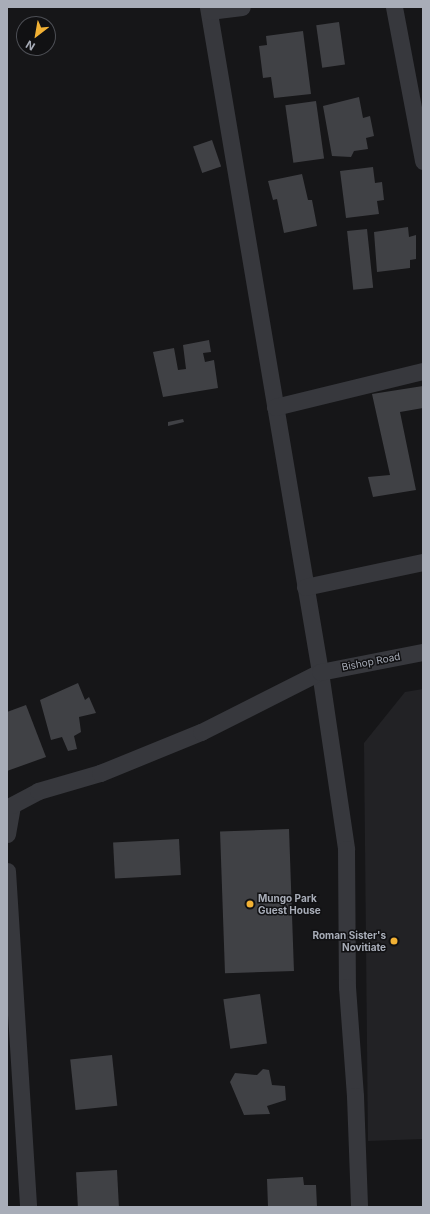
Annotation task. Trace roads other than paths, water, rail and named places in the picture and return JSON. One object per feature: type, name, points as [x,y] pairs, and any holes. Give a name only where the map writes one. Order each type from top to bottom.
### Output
[{"type":"street","points":[[242,7],[209,9],[320,672],[346,850],[347,987],[355,1096],[359,1207]]},
{"type":"street","points":[[394,7],[423,160]]},
{"type":"street","points":[[275,407],[423,371]]},
{"type":"street","points":[[305,587],[423,562]]},
{"type":"street","name":"Bishop Road","points":[[7,834],[12,805],[38,791],[100,773],[201,732],[320,672],[423,652]]},
{"type":"street","points":[[7,871],[28,1207]]},
{"type":"place","name":"Mungo Park Guest House","points":[[250,904]]},
{"type":"place","name":"Roman Sister's Novitiate","points":[[394,941]]}]
